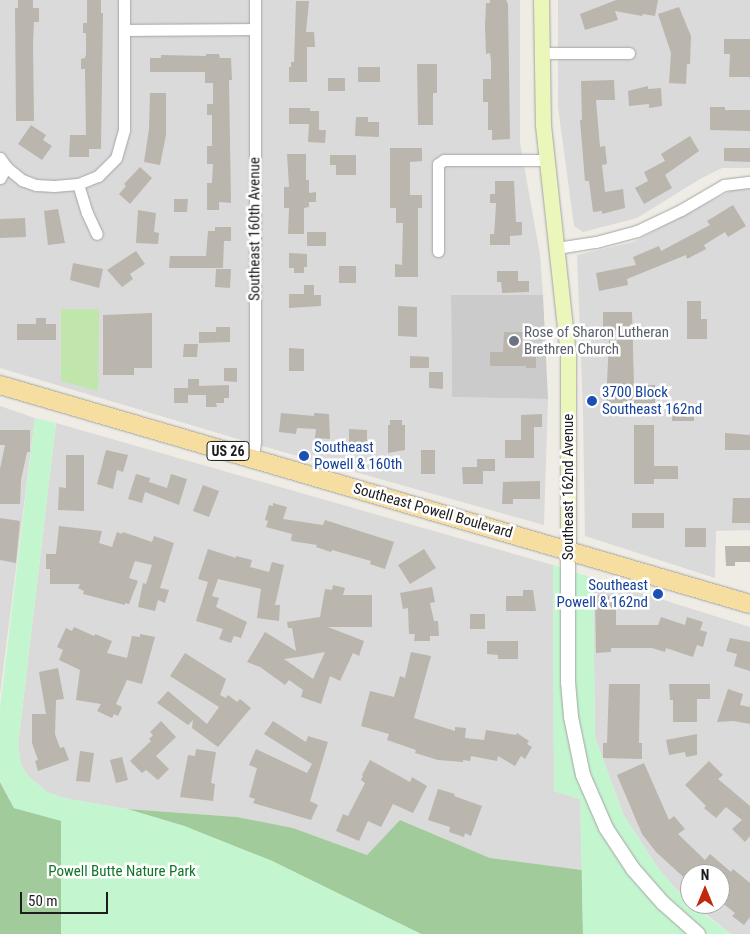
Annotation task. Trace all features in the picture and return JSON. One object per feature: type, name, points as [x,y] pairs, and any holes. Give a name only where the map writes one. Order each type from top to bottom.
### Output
[{"type":"main road","name":"Southeast 162nd Avenue","points":[[541,0],[540,53],[546,160],[557,248],[568,364],[568,550]]},
{"type":"main road","name":"Southeast Powell Boulevard","points":[[0,386],[750,604]]},
{"type":"street","points":[[3,162],[22,180],[36,185],[78,184],[106,170],[116,158],[121,146],[124,130],[124,0]]},
{"type":"street","name":"Southeast 160th Avenue","points":[[253,458],[255,441],[255,0]]},
{"type":"street","points":[[124,30],[255,29]]},
{"type":"street","points":[[540,53],[629,53]]},
{"type":"street","points":[[438,251],[438,164],[444,160],[546,160]]},
{"type":"street","points":[[0,178],[3,162]]},
{"type":"street","points":[[557,248],[596,242],[637,231],[681,210],[724,185],[750,182]]},
{"type":"street","points":[[78,184],[87,213],[97,234]]},
{"type":"street","name":"Southeast 162nd Avenue","points":[[568,550],[568,682],[571,717],[583,775],[606,828],[632,869],[663,903],[698,934]]},
{"type":"shaded area","points":[[0,0],[520,0],[520,143],[540,255],[543,295],[451,296],[452,397],[548,399],[544,525],[241,440],[0,368]]},
{"type":"shaded area","points":[[558,0],[750,0],[750,168],[722,168],[700,179],[637,218],[583,232],[574,226],[558,107]]},
{"type":"shaded area","points":[[734,189],[750,189],[750,530],[716,531],[715,578],[585,536],[583,411],[577,255],[633,242]]},
{"type":"shaded area","points":[[451,295],[543,295],[548,399],[452,397]]},
{"type":"shaded area","points":[[0,406],[35,418],[0,694]]},
{"type":"shaded area","points":[[56,423],[553,565],[554,791],[580,799],[582,870],[490,858],[400,820],[367,855],[293,828],[237,817],[127,809],[63,798],[47,792],[30,778],[21,765],[18,745]]},
{"type":"shaded area","points":[[593,578],[750,627],[750,934],[731,934],[706,914],[730,914],[730,864],[680,864],[680,893],[658,868],[623,814],[595,737]]},
{"type":"green space","points":[[61,309],[99,309],[98,391],[61,381]]},
{"type":"green space","name":"Powell Butte Nature Park","points":[[35,418],[56,423],[18,745],[21,765],[30,778],[47,792],[63,798],[127,809],[184,826],[272,861],[421,934],[61,934],[61,821],[14,808],[0,780],[0,709]]},
{"type":"green space","points":[[553,565],[593,578],[595,737],[623,814],[658,868],[680,893],[680,914],[704,914],[731,934],[583,934],[580,799],[554,791]]},
{"type":"green space","points":[[0,782],[14,808],[61,820],[61,934],[0,934]]},
{"type":"green space","points":[[127,809],[237,817],[293,828],[367,855],[400,820],[490,858],[582,870],[583,934],[421,934],[272,861],[184,826]]},
{"type":"building","points":[[18,0],[33,0],[33,8],[39,8],[39,22],[34,22],[33,43],[34,121],[16,121],[15,8],[18,8]]},
{"type":"building","points":[[87,0],[101,0],[101,13],[103,13],[101,149],[89,149],[89,157],[69,157],[70,135],[86,135],[85,69],[81,69],[81,59],[85,58],[86,54],[86,33],[83,33],[83,23],[87,23]]},
{"type":"building","points":[[490,0],[506,0],[508,4],[510,139],[492,140],[492,130],[488,130],[488,102],[483,102],[483,79],[491,79],[490,53],[486,54],[485,26],[486,3],[490,3]]},
{"type":"building","points":[[616,0],[658,0],[655,16],[643,14],[642,16],[615,11],[618,20],[585,30],[580,14]]},
{"type":"building","points":[[296,1],[309,1],[306,32],[314,32],[315,47],[307,47],[307,82],[289,82],[289,67],[291,67],[291,62],[294,62]]},
{"type":"building","points":[[679,7],[691,36],[690,64],[687,64],[686,84],[669,83],[671,53],[658,14]]},
{"type":"building","points":[[724,39],[750,39],[750,77],[729,77],[730,54],[724,54]]},
{"type":"building","points":[[206,54],[219,54],[220,58],[231,58],[232,80],[229,80],[231,203],[219,202],[219,210],[207,210],[207,183],[212,183],[213,164],[207,164],[207,146],[212,146],[212,115],[207,115],[207,104],[213,104],[213,83],[205,83],[205,72],[150,72],[150,58],[161,58],[161,55],[206,56]]},
{"type":"building","points":[[417,64],[437,64],[437,93],[433,93],[433,125],[418,125]]},
{"type":"building","points":[[358,67],[380,67],[380,82],[358,82]]},
{"type":"building","points":[[328,78],[345,78],[345,91],[328,91]]},
{"type":"building","points":[[614,80],[615,100],[596,100],[600,147],[605,146],[607,164],[602,165],[605,192],[623,189],[625,208],[602,214],[602,211],[593,212],[589,181],[585,181],[580,120],[582,120],[581,81]]},
{"type":"building","points":[[648,86],[648,89],[661,88],[662,106],[649,108],[649,104],[629,106],[628,91]]},
{"type":"building","points":[[150,93],[166,93],[166,135],[160,165],[144,162],[149,129]]},
{"type":"building","points":[[710,107],[725,107],[725,110],[750,110],[750,131],[710,130]]},
{"type":"building","points":[[289,108],[310,108],[310,111],[319,111],[319,130],[326,130],[325,143],[308,142],[309,124],[289,124]]},
{"type":"building","points":[[356,117],[368,117],[368,122],[379,122],[379,137],[355,136]]},
{"type":"building","points":[[31,125],[46,135],[43,140],[52,146],[42,160],[18,144]]},
{"type":"building","points":[[690,136],[699,151],[665,175],[672,188],[644,204],[635,188],[648,181],[644,172],[665,161],[661,154]]},
{"type":"building","points":[[390,148],[422,148],[422,161],[410,162],[410,195],[422,195],[422,208],[418,208],[418,277],[395,277],[395,264],[402,265],[403,223],[396,223],[396,208],[390,208]]},
{"type":"building","points":[[724,148],[750,148],[750,162],[724,161]]},
{"type":"building","points":[[287,154],[306,154],[306,180],[309,180],[309,193],[316,192],[316,202],[309,202],[309,207],[304,208],[304,234],[288,234],[289,208],[284,208],[284,187],[289,187]]},
{"type":"building","points":[[330,155],[356,155],[356,175],[336,175],[336,165],[330,165]]},
{"type":"building","points":[[140,167],[152,178],[130,204],[119,194],[126,186],[124,184]]},
{"type":"building","points":[[495,181],[514,181],[516,222],[522,222],[522,235],[510,236],[510,245],[490,245],[490,234],[494,234],[496,203],[490,203],[490,194],[495,194]]},
{"type":"building","points":[[174,199],[188,199],[187,212],[174,212]]},
{"type":"building","points":[[733,205],[746,226],[728,237],[725,232],[704,245],[706,249],[687,259],[686,255],[627,279],[628,285],[599,291],[596,273],[636,265],[633,257],[659,246],[661,251],[710,225],[707,221]]},
{"type":"building","points":[[58,209],[65,243],[48,245],[44,211]]},
{"type":"building","points":[[138,210],[156,213],[154,232],[159,233],[158,244],[136,243]]},
{"type":"building","points":[[25,218],[26,237],[0,238],[0,219]]},
{"type":"building","points":[[215,227],[231,227],[231,241],[224,241],[223,268],[169,268],[170,256],[206,256],[208,231],[215,231]]},
{"type":"building","points":[[307,232],[326,232],[326,246],[307,246]]},
{"type":"building","points":[[136,251],[145,264],[130,274],[133,279],[122,287],[107,270]]},
{"type":"building","points":[[289,253],[307,254],[307,267],[304,267],[304,273],[294,273],[294,268],[289,268]]},
{"type":"building","points":[[73,263],[103,269],[99,288],[70,280]]},
{"type":"building","points":[[339,266],[356,266],[356,283],[339,283]]},
{"type":"building","points":[[216,269],[231,269],[230,288],[215,287]]},
{"type":"building","points":[[497,271],[518,271],[518,281],[529,281],[529,292],[502,293],[501,282],[497,282]]},
{"type":"building","points":[[304,285],[314,285],[314,295],[321,295],[321,306],[289,308],[289,294],[304,294]]},
{"type":"building","points":[[687,301],[701,301],[701,319],[707,319],[707,339],[687,339]]},
{"type":"building","points":[[398,306],[417,307],[417,337],[398,336]]},
{"type":"building","points":[[603,312],[632,312],[634,385],[655,385],[655,403],[606,403],[609,340],[603,340]]},
{"type":"building","points":[[152,313],[152,368],[134,368],[134,375],[103,375],[103,315]]},
{"type":"building","points":[[36,318],[46,318],[46,324],[56,324],[56,340],[17,340],[17,324],[36,324]]},
{"type":"building","points":[[216,327],[230,327],[230,342],[199,343],[199,332],[216,332]]},
{"type":"building","name":"Rose of Sharon Lutheran Brethren Church","points":[[504,332],[524,332],[524,350],[536,351],[536,368],[526,368],[526,366],[490,366],[490,352],[503,352]]},
{"type":"building","points":[[184,344],[198,344],[197,357],[183,357]]},
{"type":"building","points":[[289,348],[304,349],[304,371],[289,371]]},
{"type":"building","points":[[410,356],[429,357],[429,368],[410,368]]},
{"type":"building","points":[[224,368],[237,368],[237,382],[224,381]]},
{"type":"building","points":[[429,372],[443,372],[443,389],[429,388]]},
{"type":"building","points":[[188,379],[199,379],[199,386],[229,385],[229,398],[224,398],[224,403],[216,403],[217,407],[206,407],[206,395],[188,395],[188,403],[174,403],[174,388],[188,388]]},
{"type":"building","points":[[672,404],[694,404],[694,421],[672,421]]},
{"type":"building","points":[[281,413],[314,416],[314,413],[329,414],[330,439],[315,438],[316,429],[297,428],[296,434],[279,432]]},
{"type":"building","points":[[542,414],[542,427],[534,427],[534,458],[505,458],[505,440],[521,440],[521,415]]},
{"type":"building","points":[[390,420],[402,420],[402,425],[405,425],[405,450],[388,453],[388,425],[390,425]]},
{"type":"building","points":[[634,425],[654,425],[654,466],[678,466],[678,479],[654,479],[654,484],[634,484]]},
{"type":"building","points":[[349,429],[367,430],[367,446],[349,446]]},
{"type":"building","points":[[0,430],[30,430],[30,452],[27,452],[21,480],[20,504],[0,504],[0,469],[5,445],[0,445]]},
{"type":"building","points":[[725,433],[750,435],[750,450],[725,450]]},
{"type":"building","points":[[106,450],[128,455],[123,472],[117,470],[113,489],[97,484]]},
{"type":"building","points":[[421,450],[435,450],[435,474],[421,474]]},
{"type":"building","points":[[66,455],[84,455],[84,511],[58,510],[59,487],[66,488]]},
{"type":"building","points":[[477,459],[495,459],[495,471],[483,471],[483,484],[463,484],[462,467],[477,467]]},
{"type":"building","points":[[136,474],[150,478],[149,482],[167,488],[171,474],[187,479],[179,505],[145,492],[142,503],[128,499]]},
{"type":"building","points":[[540,481],[540,499],[513,499],[513,504],[502,504],[503,482]]},
{"type":"building","points":[[203,485],[219,491],[209,517],[193,511]]},
{"type":"building","points":[[733,498],[750,498],[750,523],[732,523]]},
{"type":"building","points":[[273,503],[287,507],[283,519],[323,525],[325,520],[394,542],[385,569],[370,564],[371,561],[332,550],[331,552],[316,547],[317,545],[291,541],[292,534],[266,527],[268,521],[265,520],[269,505],[273,506]]},
{"type":"building","points":[[632,513],[664,513],[664,528],[632,528]]},
{"type":"building","points":[[0,518],[20,521],[16,563],[0,560]]},
{"type":"building","points":[[59,526],[102,531],[99,543],[112,547],[117,532],[122,534],[123,532],[152,542],[154,536],[174,543],[160,588],[169,590],[165,603],[158,600],[155,611],[138,607],[143,583],[146,584],[152,565],[135,561],[129,578],[138,581],[129,604],[125,603],[125,605],[83,594],[84,591],[78,588],[80,584],[50,584],[50,569],[46,569],[46,554],[56,554]]},
{"type":"building","points":[[685,528],[706,528],[706,547],[685,547]]},
{"type":"building","points":[[725,546],[750,546],[750,562],[735,562],[735,566],[726,566]]},
{"type":"building","points":[[208,549],[236,558],[236,556],[252,560],[250,567],[269,572],[272,562],[284,565],[275,605],[280,605],[279,621],[257,618],[261,589],[218,579],[212,596],[219,598],[216,607],[247,622],[241,638],[234,636],[231,643],[219,639],[223,629],[196,621],[208,582],[198,579]]},
{"type":"building","points":[[424,549],[436,568],[410,584],[398,565]]},
{"type":"building","points":[[333,585],[345,588],[343,595],[372,595],[372,627],[328,627],[364,641],[359,656],[353,653],[340,681],[330,676],[321,704],[301,697],[303,690],[289,680],[285,685],[260,667],[247,662],[265,632],[296,651],[292,628],[288,628],[287,622],[320,617],[325,589],[332,590]],"holes":[[[325,652],[313,679],[284,659]]]},
{"type":"building","points":[[432,587],[435,602],[430,603],[434,621],[438,621],[439,636],[430,636],[430,641],[414,641],[415,634],[409,634],[408,608],[403,609],[400,593]]},
{"type":"building","points":[[523,590],[533,590],[536,611],[506,611],[506,596],[523,596]]},
{"type":"building","points":[[595,595],[616,596],[616,625],[658,625],[661,617],[685,625],[687,617],[703,622],[700,630],[707,632],[703,647],[697,645],[693,657],[666,648],[665,652],[652,648],[611,648],[611,652],[596,653]]},
{"type":"building","points":[[470,614],[485,614],[485,629],[470,629]]},
{"type":"building","points":[[74,627],[94,636],[95,634],[112,641],[107,653],[127,658],[132,636],[140,637],[140,634],[155,637],[142,684],[127,680],[116,704],[122,707],[118,716],[114,714],[112,718],[97,711],[101,704],[76,700],[80,670],[59,660],[63,650],[57,647],[66,628],[72,631]]},
{"type":"building","points":[[730,638],[750,642],[750,671],[734,666],[737,654],[726,651]]},
{"type":"building","points":[[487,641],[518,641],[518,659],[498,659],[498,655],[487,654]]},
{"type":"building","points":[[411,652],[431,656],[414,718],[455,731],[455,727],[466,728],[465,738],[484,740],[486,730],[516,735],[517,733],[529,741],[527,744],[532,747],[525,759],[521,756],[515,766],[498,756],[497,761],[471,756],[470,761],[463,760],[463,762],[438,760],[415,753],[416,750],[387,740],[389,734],[361,726],[370,691],[394,697],[400,676],[405,678]]},
{"type":"building","points":[[185,653],[226,679],[220,695],[226,698],[228,695],[237,702],[240,699],[251,708],[218,747],[192,728],[193,720],[188,725],[157,703],[168,691],[207,724],[219,707],[170,676]]},
{"type":"building","points":[[58,668],[64,699],[56,700],[55,734],[60,748],[64,747],[69,760],[38,771],[35,761],[38,760],[32,743],[32,714],[46,714],[39,672]]},
{"type":"building","points":[[609,684],[640,684],[639,743],[642,743],[642,759],[603,758],[603,743],[607,743]]},
{"type":"building","points":[[669,684],[710,684],[710,699],[697,699],[697,722],[673,722],[673,700],[670,700]]},
{"type":"building","points":[[728,689],[743,694],[740,705],[750,707],[750,724],[734,721],[717,722]]},
{"type":"building","points":[[161,721],[176,737],[156,756],[169,769],[158,780],[146,770],[142,773],[130,761],[151,741],[149,739],[153,735],[150,732]]},
{"type":"building","points":[[273,721],[306,742],[308,736],[328,742],[310,801],[318,805],[311,820],[253,803],[255,799],[249,797],[257,768],[249,765],[256,749],[307,773],[312,764],[264,734]]},
{"type":"building","points":[[697,734],[697,755],[686,757],[685,752],[669,755],[666,740]]},
{"type":"building","points":[[196,749],[216,752],[211,783],[215,784],[213,801],[180,797],[188,755],[195,756]]},
{"type":"building","points":[[80,751],[94,753],[90,782],[76,781]]},
{"type":"building","points":[[122,757],[128,780],[116,783],[110,760]]},
{"type":"building","points":[[370,760],[410,782],[412,777],[427,786],[413,813],[393,804],[381,827],[368,821],[359,841],[336,831],[343,814],[348,816],[365,783],[361,780],[362,775]]},
{"type":"building","points":[[709,761],[723,775],[718,779],[750,806],[750,836],[745,842],[732,829],[742,820],[726,807],[716,818],[704,808],[706,806],[685,785]]},
{"type":"building","points":[[644,763],[669,820],[674,816],[685,829],[678,834],[705,860],[710,854],[722,864],[680,864],[680,874],[656,852],[642,834],[617,775]]},
{"type":"building","points":[[438,789],[482,806],[471,836],[465,833],[464,837],[449,832],[450,827],[428,820]]},
{"type":"building","points":[[733,869],[750,883],[750,917],[744,925],[732,916],[735,913],[730,909],[730,871]]},
{"type":"place","name":"Rose of Sharon Lutheran Brethren Church","points":[[514,341]]},
{"type":"place","name":"3700 Block Southeast 162nd","points":[[592,401]]},
{"type":"place","name":"Southeast Powell & 160th","points":[[304,456]]},
{"type":"place","name":"Southeast Powell & 162nd","points":[[658,594]]}]
